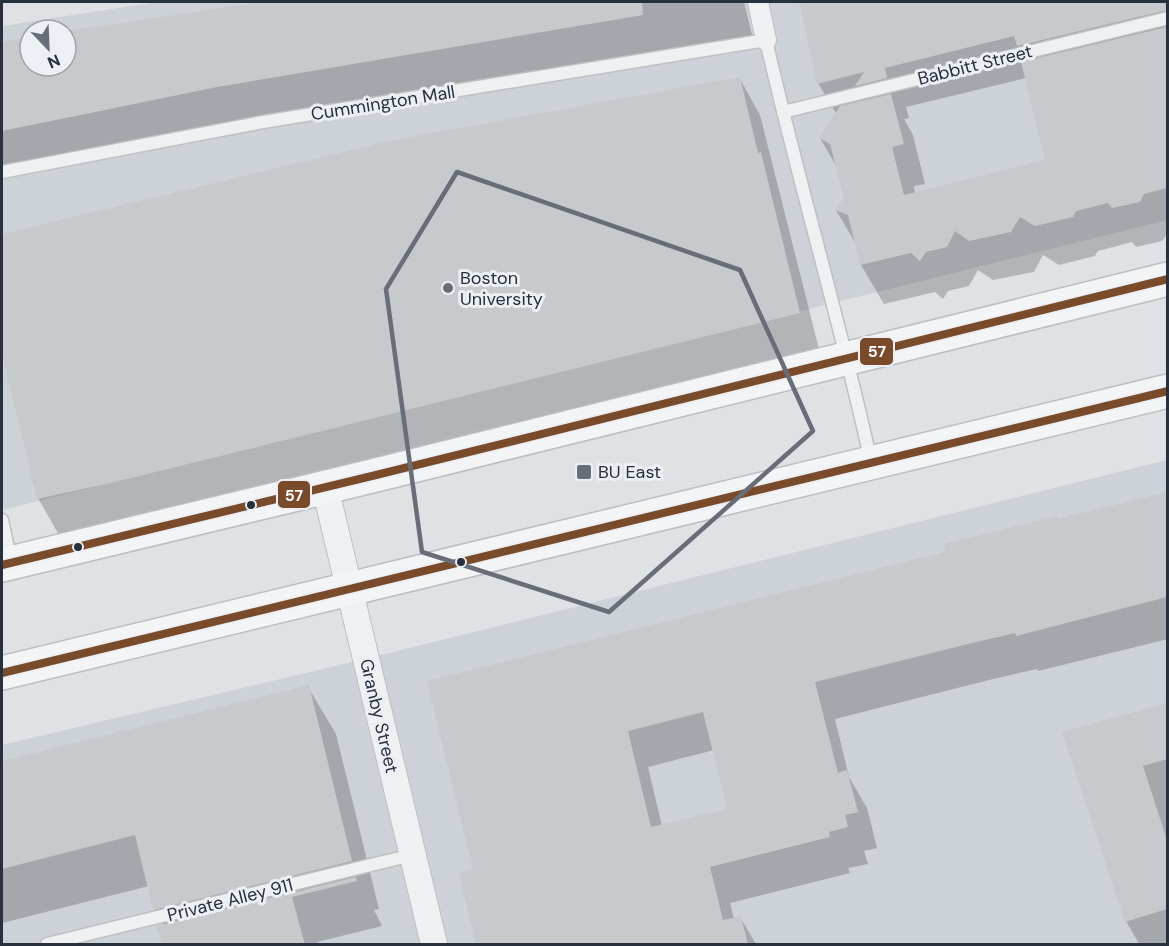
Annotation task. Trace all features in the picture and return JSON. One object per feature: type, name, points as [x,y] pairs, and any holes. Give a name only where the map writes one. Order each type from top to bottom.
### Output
[{"type":"main road","points":[[6,564],[1167,279]]},
{"type":"main road","points":[[2,673],[1167,391]]},
{"type":"street","points":[[758,2],[766,40]]},
{"type":"street","name":"Granby Street","points":[[325,487],[434,945]]},
{"type":"lane","name":"Babbitt Street","points":[[783,112],[1167,18]]},
{"type":"lane","points":[[766,40],[848,358],[872,462]]},
{"type":"lane","name":"Cummington Mall","points":[[2,172],[262,122],[766,40]]},
{"type":"lane","points":[[2,520],[6,564]]},
{"type":"lane","name":"Private Alley 911","points":[[47,945],[412,855]]},
{"type":"highlighted area","points":[[457,172],[740,270],[813,431],[609,612],[422,552],[386,289]]},
{"type":"shaded area","name":"Boston University","points":[[157,2],[1167,2],[1167,220],[2,510],[2,26],[18,24],[18,78],[78,78],[78,18],[54,18]]},
{"type":"shaded area","points":[[1167,460],[1167,944],[2,944],[2,745],[365,659]]},
{"type":"building","points":[[262,2],[642,2],[643,15],[217,87],[2,131],[2,42],[18,39],[18,78],[78,78],[78,29]]},
{"type":"building","points":[[799,2],[1167,2],[1167,10],[1017,46],[1014,36],[885,68],[887,78],[855,86],[864,72],[817,84]]},
{"type":"building","points":[[1167,27],[1167,188],[1144,194],[1140,202],[1112,208],[1108,203],[1076,211],[1073,217],[1035,226],[1020,217],[1011,232],[969,241],[955,231],[947,247],[926,252],[920,261],[911,253],[860,265],[848,215],[835,210],[844,198],[830,144],[819,138],[840,106],[891,94],[904,144],[892,147],[904,195],[1045,160],[1021,62]]},
{"type":"building","points":[[740,77],[758,153],[761,152],[800,313],[111,483],[37,499],[2,354],[2,234],[394,140]]},
{"type":"building","points":[[1167,492],[1167,597],[1016,636],[1015,633],[815,682],[838,773],[847,770],[858,812],[845,815],[848,827],[829,832],[830,837],[710,867],[723,920],[741,916],[748,945],[476,945],[459,873],[473,870],[427,681],[945,552],[944,544],[1058,516],[1058,519]],"holes":[[[703,712],[727,809],[651,827],[628,731]]]},
{"type":"building","points":[[309,685],[352,861],[153,910],[135,835],[2,869],[2,761]]},
{"type":"building","points":[[1167,703],[1167,759],[1143,766],[1167,840],[1167,909],[1125,922],[1062,732]]},
{"type":"building","points":[[356,877],[357,881],[292,897],[305,945],[162,945],[157,926]]},
{"type":"transit line","name":"57","points":[[2,565],[1168,279]]},
{"type":"transit line","name":"57","points":[[2,673],[1168,391]]},
{"type":"place","name":"Boston University","points":[[448,288]]},
{"type":"place","name":"BU East","points":[[584,472]]}]
